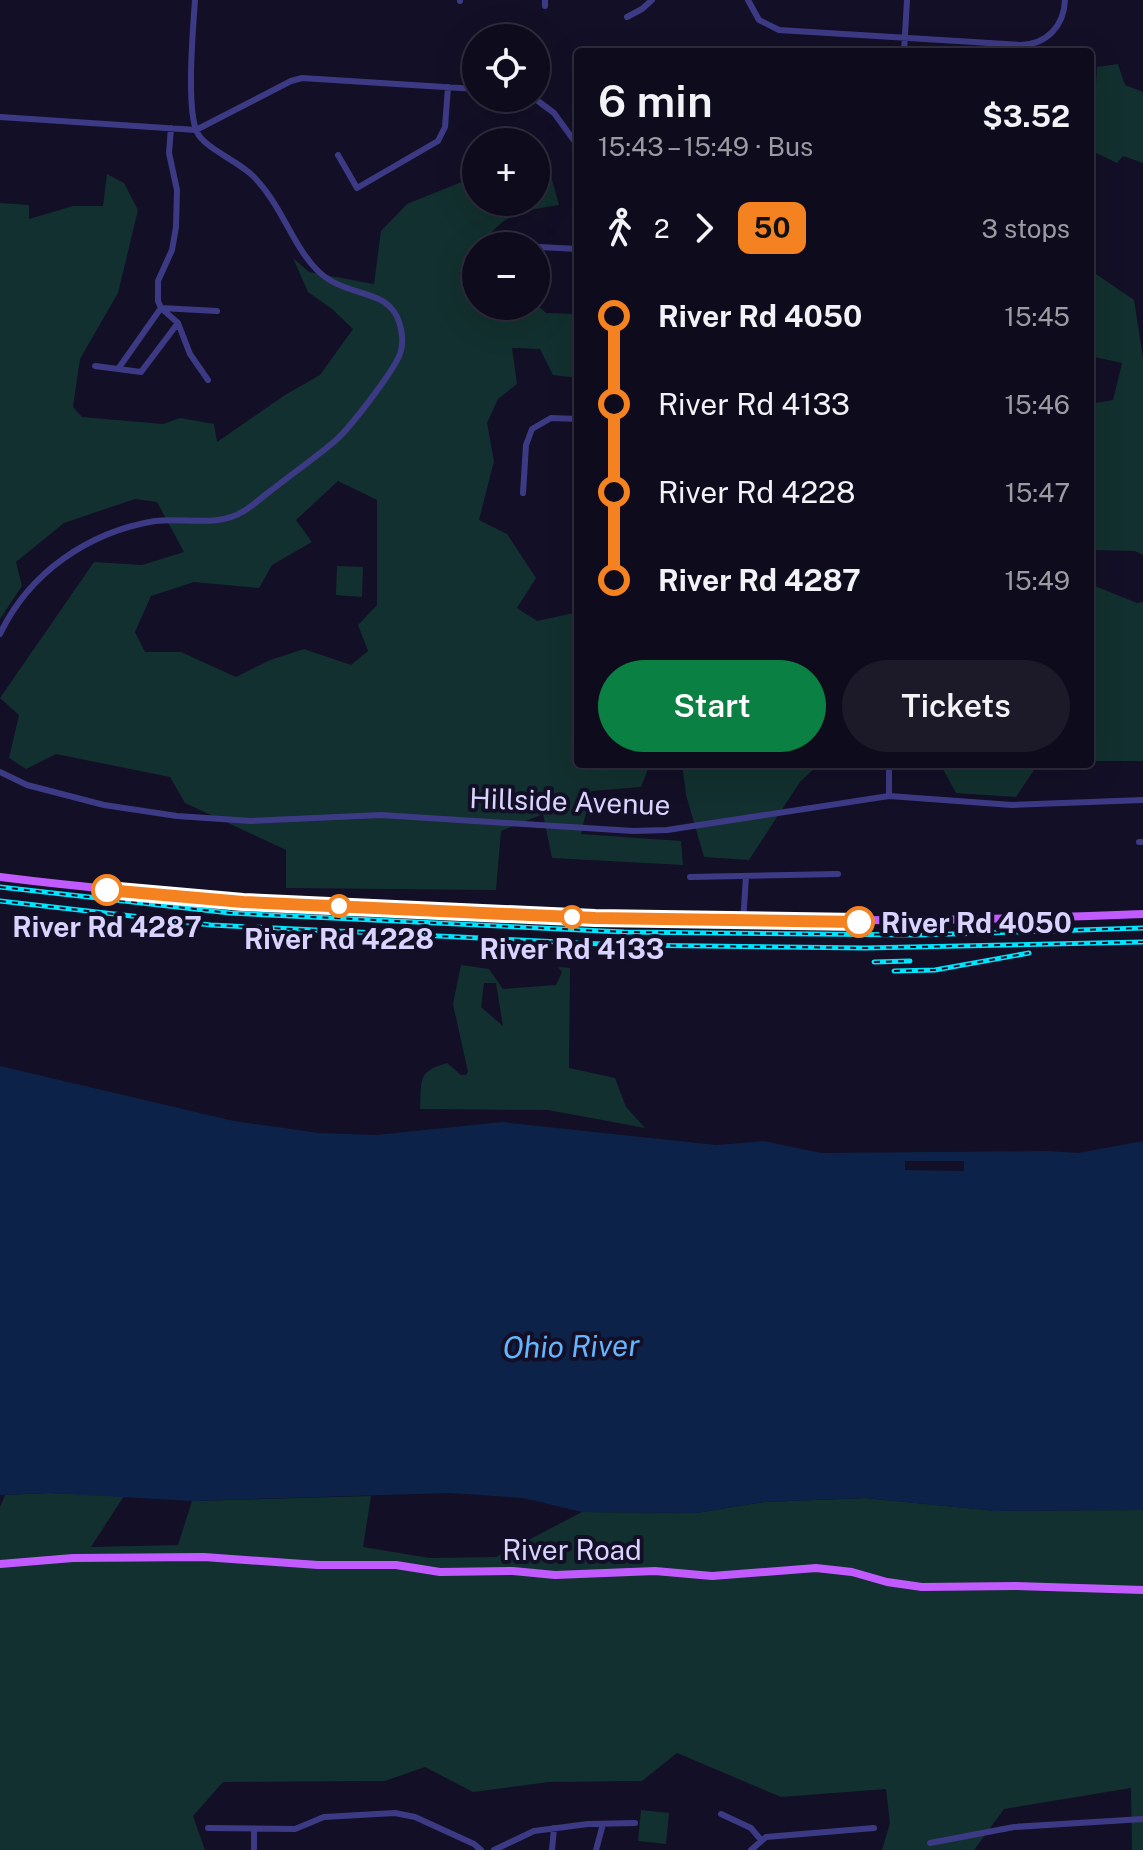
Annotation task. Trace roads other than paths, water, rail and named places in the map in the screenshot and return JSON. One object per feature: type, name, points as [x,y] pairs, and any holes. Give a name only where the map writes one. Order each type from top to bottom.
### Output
[{"type":"main road","points":[[0,877],[243,902],[595,918],[743,922],[969,921],[1143,914]]},
{"type":"main road","name":"River Road","points":[[0,1564],[73,1558],[204,1557],[318,1565],[396,1565],[440,1572],[513,1571],[555,1575],[655,1571],[712,1576],[816,1568],[852,1572],[887,1582],[922,1587],[1143,1590]]},
{"type":"street","points":[[0,634],[20,601],[41,577],[93,540],[138,525],[161,521],[216,520],[244,511],[337,439],[400,354],[401,330],[392,308],[376,299],[344,289],[318,271],[304,253],[277,204],[261,184],[236,160],[204,143],[196,130],[191,117],[195,0]]},
{"type":"street","points":[[627,17],[652,0]]},
{"type":"street","points":[[748,0],[759,20],[779,30],[1028,45],[1043,40],[1055,30],[1062,18],[1065,0]]},
{"type":"street","points":[[904,48],[907,0]]},
{"type":"street","points":[[0,117],[196,130],[297,78],[462,88]]},
{"type":"street","points":[[338,155],[357,188],[434,144],[445,127],[448,87]]},
{"type":"street","points":[[550,110],[574,140]]},
{"type":"street","points":[[171,128],[169,153],[177,190],[176,215],[172,250],[158,281],[158,301],[161,308],[178,323],[190,354],[208,380]]},
{"type":"street","points":[[550,248],[574,249]]},
{"type":"street","points":[[161,308],[217,311]]},
{"type":"street","points":[[118,369],[161,308]]},
{"type":"street","points":[[95,366],[141,372],[178,323]]},
{"type":"street","points":[[523,493],[526,445],[532,429],[551,418],[574,419]]},
{"type":"street","points":[[889,768],[889,796]]},
{"type":"street","name":"Hillside Avenue","points":[[0,772],[27,785],[104,805],[177,816],[251,821],[381,815],[648,831],[889,796],[1012,805],[1143,800]]},
{"type":"street","points":[[690,877],[838,874]]},
{"type":"street","points":[[743,922],[746,877]]},
{"type":"street","points":[[208,1828],[295,1829],[324,1817],[402,1813],[481,1850]]},
{"type":"street","points":[[721,1814],[751,1828],[761,1840]]},
{"type":"street","points":[[930,1843],[1004,1828],[1143,1819]]},
{"type":"street","points":[[494,1850],[527,1833],[554,1828],[635,1823]]},
{"type":"street","points":[[596,1850],[603,1824]]},
{"type":"street","points":[[552,1850],[554,1828]]},
{"type":"street","points":[[751,1850],[761,1840],[773,1836],[874,1828]]},
{"type":"street","points":[[254,1829],[254,1850]]},
{"type":"water","name":"Ohio River","points":[[0,1066],[234,1121],[319,1133],[376,1135],[502,1122],[716,1145],[764,1141],[821,1153],[1078,1153],[1143,1141],[1143,1510],[996,1511],[865,1498],[764,1502],[696,1513],[582,1512],[523,1498],[449,1493],[192,1501],[50,1493],[0,1495]]},
{"type":"railway","points":[[0,887],[230,913],[624,932],[918,935],[1143,928]]},
{"type":"railway","points":[[0,901],[211,925],[623,945],[865,948],[1143,942]]},
{"type":"railway","points":[[894,971],[935,970],[1029,953]]},
{"type":"railway","points":[[874,962],[910,961]]},
{"type":"place","name":"River Rd 4287","points":[[107,890]]},
{"type":"place","name":"River Rd 4228","points":[[339,906]]},
{"type":"place","name":"River Rd 4133","points":[[572,917]]},
{"type":"place","name":"River Rd 4050","points":[[859,922]]}]
